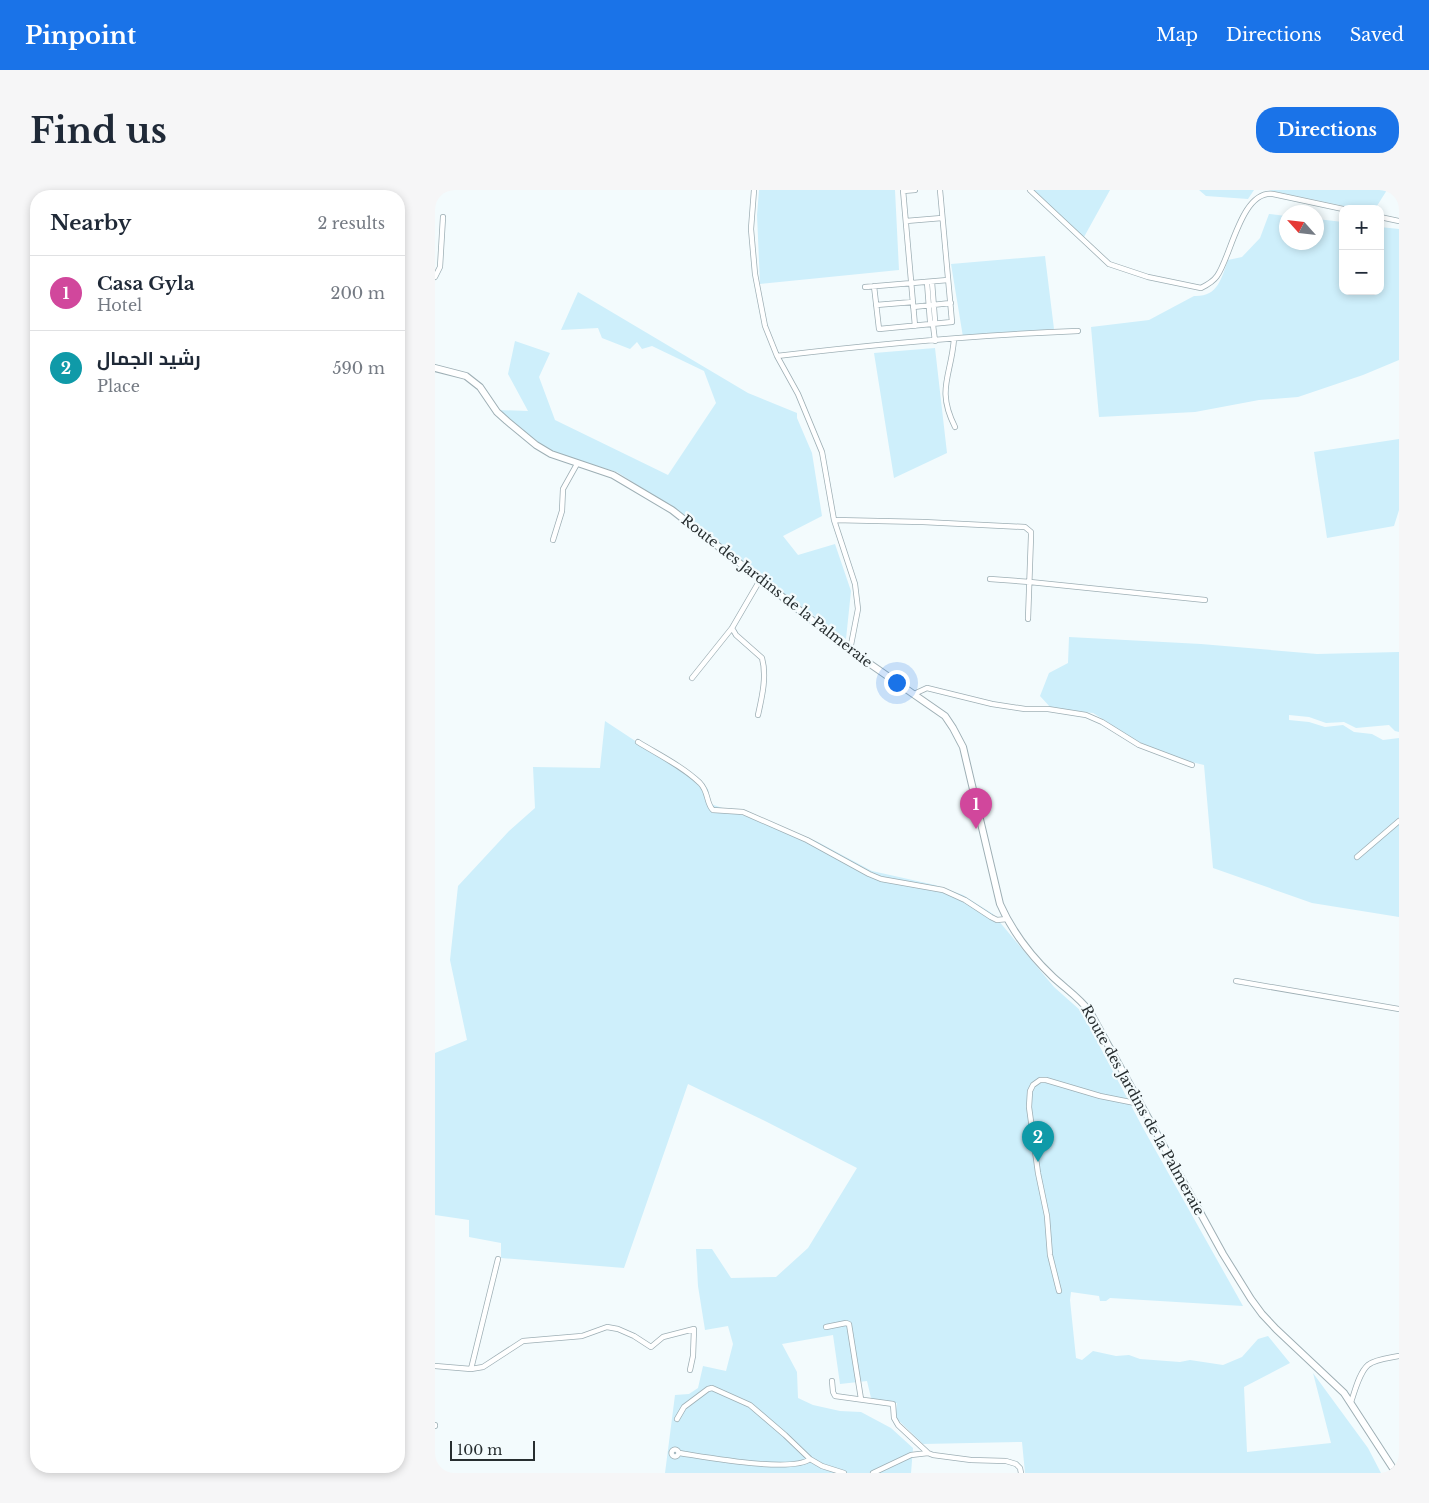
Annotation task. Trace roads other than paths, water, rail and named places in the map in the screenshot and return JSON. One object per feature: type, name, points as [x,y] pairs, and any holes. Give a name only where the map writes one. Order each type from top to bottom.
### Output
[{"type":"street","points":[[754,190],[751,229],[755,274],[765,326],[777,356],[798,394],[817,439],[826,470],[834,520],[855,584],[858,609],[850,650]]},
{"type":"street","points":[[915,190],[903,190],[915,326]]},
{"type":"street","points":[[874,286],[879,329],[952,322],[940,190]]},
{"type":"street","points":[[1030,190],[1109,264],[1148,277],[1201,288],[1209,285],[1216,277],[1223,265],[1236,229],[1258,196],[1273,194],[1339,208]]},
{"type":"street","points":[[435,277],[440,266],[443,217]]},
{"type":"street","points":[[906,222],[942,218]]},
{"type":"street","points":[[1384,218],[1399,221]]},
{"type":"street","points":[[865,287],[948,280]]},
{"type":"street","points":[[929,282],[931,305],[935,321],[933,325],[935,341]]},
{"type":"street","points":[[876,305],[951,303]]},
{"type":"street","points":[[777,356],[955,339],[1078,331]]},
{"type":"street","points":[[955,339],[945,388],[948,412],[955,427]]},
{"type":"street","name":"Route des Jardins de la Palmeraie","points":[[435,368],[466,376],[480,387],[497,412],[521,433],[551,454],[577,464],[613,474],[673,510],[850,650],[945,716],[963,747],[1001,904],[1007,919],[1047,971],[1085,1004],[1223,1254],[1251,1299],[1276,1329],[1344,1393],[1395,1473]]},
{"type":"street","points":[[553,540],[562,511],[563,489],[577,464]]},
{"type":"street","points":[[834,520],[1025,527],[1031,532],[1028,618]]},
{"type":"street","points":[[990,579],[1205,600]]},
{"type":"street","points":[[692,678],[732,628],[760,580]]},
{"type":"street","points":[[732,628],[736,635],[762,658],[764,664],[763,693],[759,715]]},
{"type":"street","points":[[914,694],[927,688],[992,704],[1086,714],[1139,745],[1192,765]]},
{"type":"street","points":[[638,742],[687,773],[699,783],[707,793],[709,805],[713,810],[743,812],[807,840],[881,879],[943,890],[965,900],[997,920],[1007,919]]},
{"type":"street","points":[[1357,857],[1399,821]]},
{"type":"street","points":[[1236,981],[1399,1009]]},
{"type":"street","points":[[1059,1291],[1050,1255],[1047,1216],[1038,1173],[1029,1107],[1030,1091],[1033,1085],[1040,1080],[1046,1080],[1100,1096],[1140,1104]]},
{"type":"street","points":[[471,1369],[498,1260]]},
{"type":"street","points":[[826,1327],[849,1324],[861,1399]]},
{"type":"street","points":[[435,1366],[471,1369],[488,1365],[523,1340],[582,1336],[611,1327],[634,1336],[651,1347],[663,1337],[694,1329],[693,1356],[690,1370]]},
{"type":"street","points":[[1351,1402],[1364,1370],[1369,1365],[1399,1356]]},
{"type":"street","points":[[832,1380],[835,1396],[893,1404],[894,1418],[898,1425],[928,1453],[971,1460],[1006,1461],[1016,1464],[1020,1468],[1021,1473]]},
{"type":"street","points":[[677,1419],[687,1404],[712,1388],[750,1405],[810,1459],[822,1466],[844,1473]]},
{"type":"street","points":[[679,1453],[757,1470]]},
{"type":"street","points":[[873,1473],[911,1455],[928,1453]]},
{"type":"street","points":[[765,1471],[794,1468],[805,1464],[810,1459]]},
{"type":"place","name":"Casa Gyla","points":[[976,829]]},
{"type":"place","name":"رشيد الجمال","points":[[1038,1162]]}]
